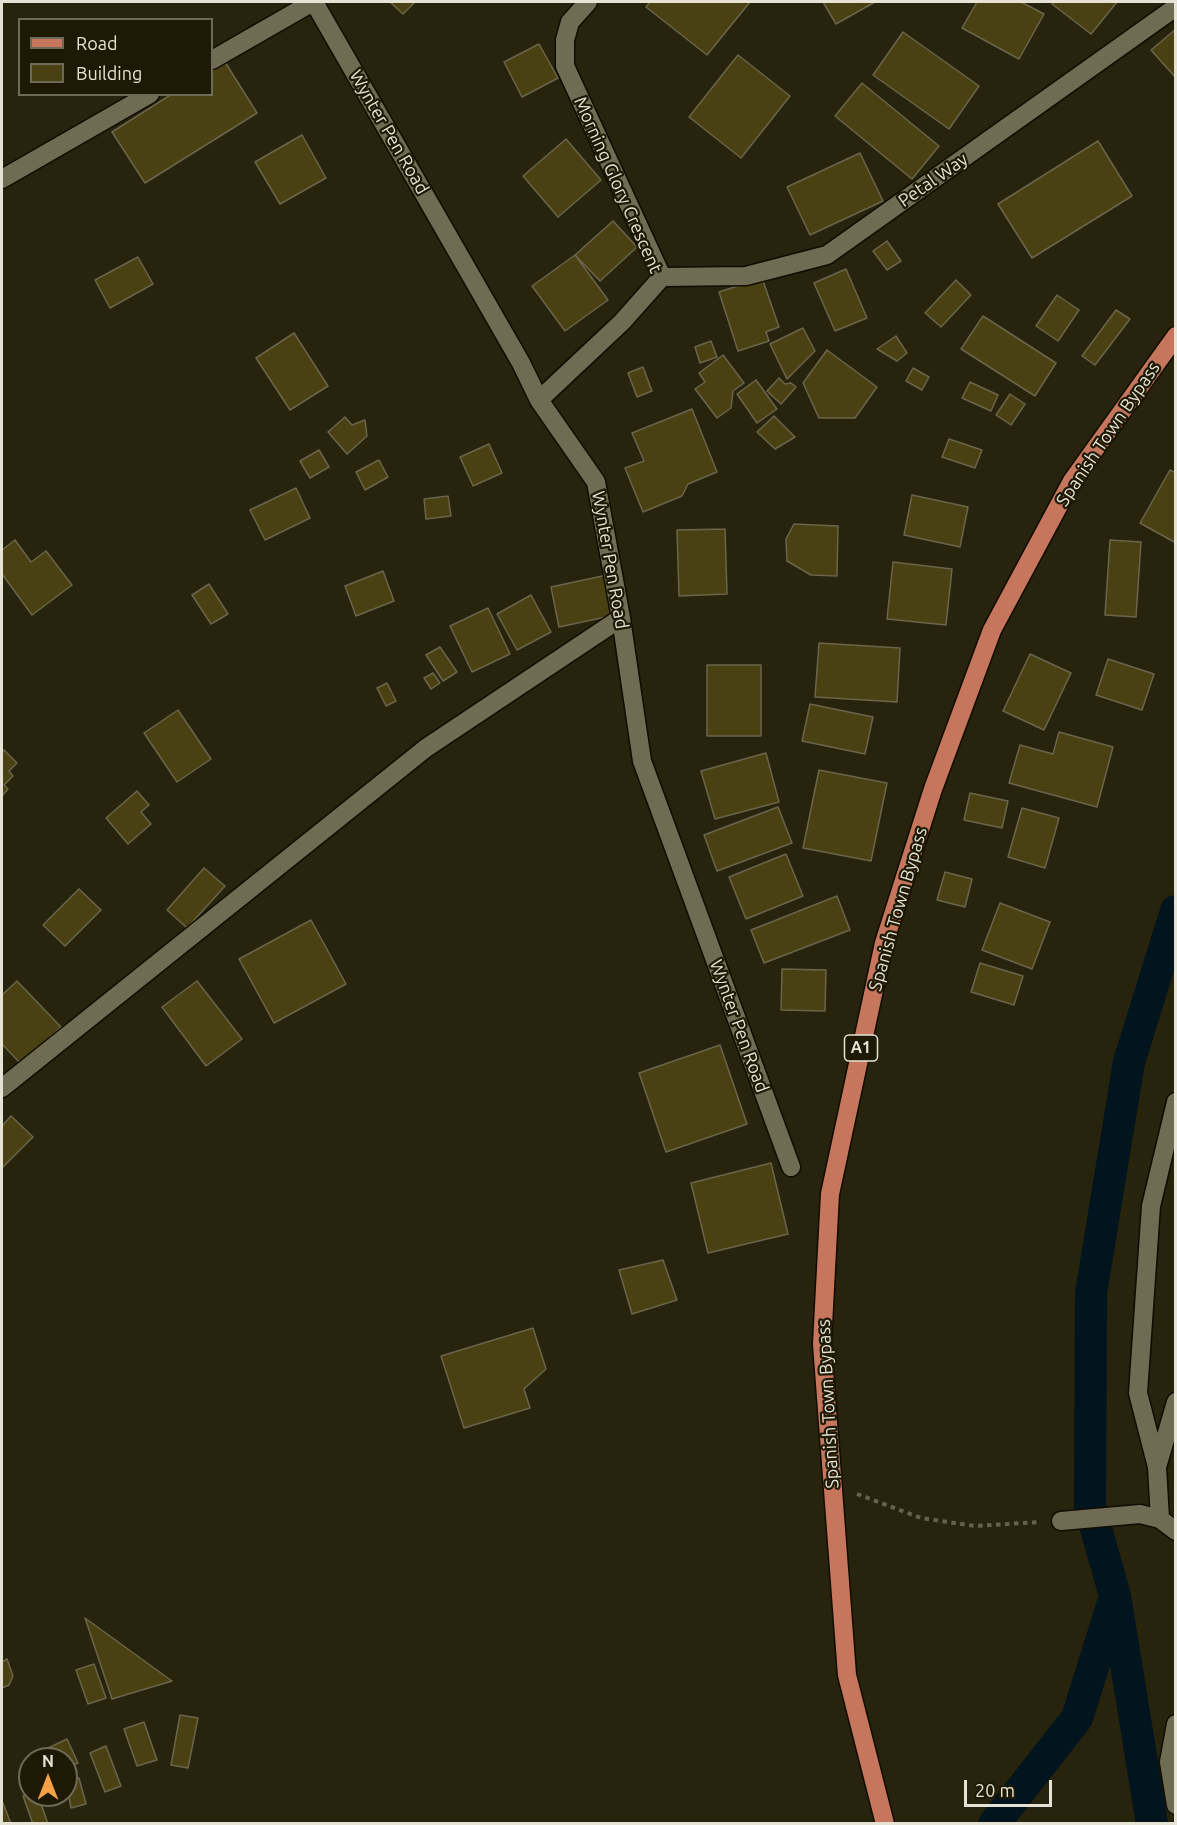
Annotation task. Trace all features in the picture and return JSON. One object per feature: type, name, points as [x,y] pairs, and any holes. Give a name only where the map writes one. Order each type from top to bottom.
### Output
[{"type":"main road","name":"Spanish Town Bypass","points":[[885,1824],[847,1675],[822,1344],[830,1194],[884,943],[933,789],[992,630],[1072,481],[1176,336]]},
{"type":"street","points":[[213,59],[314,2]]},
{"type":"street","name":"Wynter Pen Road","points":[[314,2],[521,363],[538,400],[596,482],[621,618],[642,761],[790,1167]]},
{"type":"street","name":"Morning Glory Crescent","points":[[538,400],[622,322],[662,277],[565,66],[565,40],[570,22],[588,2]]},
{"type":"street","name":"Petal Way","points":[[662,277],[746,276],[827,255],[1176,7]]},
{"type":"street","points":[[2,179],[147,96]]},
{"type":"street","points":[[2,1088],[426,748],[621,618]]},
{"type":"street","points":[[1160,1519],[1157,1467],[1138,1393],[1151,1206],[1176,1102]]},
{"type":"street","points":[[1157,1467],[1176,1402]]},
{"type":"street","points":[[1061,1521],[1140,1514],[1160,1519],[1176,1531]]},
{"type":"street","points":[[1176,1724],[1169,1762],[1176,1805]]},
{"type":"path","points":[[831,1484],[921,1518],[975,1526],[1061,1521]]},
{"type":"building","points":[[390,2],[415,2],[403,14]]},
{"type":"building","points":[[650,2],[750,2],[707,55],[646,7]]},
{"type":"building","points":[[823,2],[875,2],[836,24]]},
{"type":"building","points":[[977,2],[1021,2],[1044,14],[1019,59],[962,28]]},
{"type":"building","points":[[1055,2],[1117,2],[1091,34],[1052,4]]},
{"type":"building","points":[[1176,29],[1176,78],[1151,50]]},
{"type":"building","points":[[903,32],[979,86],[949,129],[873,75]]},
{"type":"building","points":[[539,44],[558,78],[522,97],[504,62]]},
{"type":"building","points":[[738,55],[790,96],[741,158],[689,117]]},
{"type":"building","points":[[225,62],[257,113],[145,183],[112,132],[169,96],[213,96],[213,69]]},
{"type":"building","points":[[862,83],[939,146],[912,179],[835,116]]},
{"type":"building","points":[[302,135],[326,178],[280,204],[255,162]]},
{"type":"building","points":[[566,139],[601,180],[558,217],[523,176]]},
{"type":"building","points":[[1098,141],[1132,196],[1032,258],[998,204]]},
{"type":"building","points":[[860,153],[883,201],[810,235],[787,187]]},
{"type":"building","points":[[613,221],[637,247],[600,281],[575,255]]},
{"type":"building","points":[[887,241],[901,261],[887,270],[873,251]]},
{"type":"building","points":[[575,255],[608,300],[565,331],[532,286]]},
{"type":"building","points":[[138,257],[153,284],[110,308],[95,280]]},
{"type":"building","points":[[846,269],[867,318],[835,331],[814,283]]},
{"type":"building","points":[[762,278],[779,327],[766,332],[769,341],[738,351],[719,292]]},
{"type":"building","points":[[956,280],[971,295],[941,327],[925,313]]},
{"type":"building","points":[[1057,295],[1079,310],[1058,341],[1036,326]]},
{"type":"building","points":[[1116,310],[1130,319],[1095,365],[1082,356]]},
{"type":"building","points":[[983,316],[1056,363],[1035,396],[961,349]]},
{"type":"building","points":[[803,328],[815,351],[787,379],[770,344]]},
{"type":"building","points":[[294,333],[328,386],[290,410],[256,358]]},
{"type":"building","points":[[896,336],[907,353],[897,361],[877,349]]},
{"type":"building","points":[[711,341],[717,357],[700,363],[695,347]]},
{"type":"building","points":[[827,350],[877,387],[855,418],[819,418],[803,383]]},
{"type":"building","points":[[723,355],[744,383],[733,391],[731,408],[717,418],[695,389],[705,382],[699,373]]},
{"type":"building","points":[[643,367],[652,391],[637,397],[628,373]]},
{"type":"building","points":[[913,368],[929,377],[922,390],[906,381]]},
{"type":"building","points":[[779,378],[785,384],[791,383],[796,387],[781,404],[767,391]]},
{"type":"building","points":[[756,380],[777,409],[757,423],[737,394]]},
{"type":"building","points":[[970,382],[998,395],[991,411],[962,398]]},
{"type":"building","points":[[1010,394],[1025,404],[1011,425],[996,415]]},
{"type":"building","points":[[692,409],[717,472],[688,484],[682,496],[643,512],[625,468],[644,461],[632,433]]},
{"type":"building","points":[[774,416],[795,437],[775,449],[757,432]]},
{"type":"building","points":[[345,417],[352,425],[365,420],[367,436],[347,454],[328,432]]},
{"type":"building","points":[[949,439],[982,450],[975,468],[942,457]]},
{"type":"building","points":[[489,444],[502,473],[473,486],[460,457]]},
{"type":"building","points":[[319,450],[329,467],[310,478],[300,461]]},
{"type":"building","points":[[379,460],[388,477],[365,490],[356,472]]},
{"type":"building","points":[[1170,470],[1176,473],[1176,543],[1140,523]]},
{"type":"building","points":[[296,488],[310,518],[265,540],[250,510]]},
{"type":"building","points":[[912,495],[968,507],[960,547],[904,535]]},
{"type":"building","points":[[448,496],[451,516],[426,519],[424,499]]},
{"type":"building","points":[[794,524],[838,526],[837,576],[811,575],[787,561],[786,539]]},
{"type":"building","points":[[725,529],[727,594],[679,596],[677,530]]},
{"type":"building","points":[[15,540],[31,562],[46,551],[72,585],[32,615],[2,574],[2,550]]},
{"type":"building","points":[[1110,540],[1141,542],[1136,617],[1105,615]]},
{"type":"building","points":[[893,562],[952,569],[946,625],[887,619]]},
{"type":"building","points":[[383,571],[394,601],[356,616],[345,586]]},
{"type":"building","points":[[607,575],[615,615],[559,627],[551,587]]},
{"type":"building","points":[[209,584],[228,614],[211,624],[192,595]]},
{"type":"building","points":[[531,595],[551,632],[517,650],[497,614]]},
{"type":"building","points":[[488,608],[510,654],[472,672],[450,626]]},
{"type":"building","points":[[819,643],[900,648],[897,702],[815,697]]},
{"type":"building","points":[[440,647],[457,672],[443,681],[426,655]]},
{"type":"building","points":[[1030,654],[1071,673],[1044,730],[1003,711]]},
{"type":"building","points":[[1108,659],[1154,674],[1142,710],[1096,695]]},
{"type":"building","points":[[707,665],[761,665],[761,736],[707,736]]},
{"type":"building","points":[[433,673],[440,683],[431,689],[424,678]]},
{"type":"building","points":[[387,683],[396,701],[386,706],[377,688]]},
{"type":"building","points":[[810,704],[873,717],[865,754],[802,741]]},
{"type":"building","points":[[178,710],[211,759],[177,782],[144,733]]},
{"type":"building","points":[[1059,732],[1113,747],[1097,807],[1009,783],[1020,745],[1053,754]]},
{"type":"building","points":[[4,750],[17,763],[9,771],[13,776],[4,785],[8,789],[2,796],[2,752]]},
{"type":"building","points":[[766,753],[779,802],[715,819],[701,771]]},
{"type":"building","points":[[819,770],[887,783],[871,861],[803,848]]},
{"type":"building","points":[[137,791],[149,805],[141,812],[151,824],[128,844],[106,818]]},
{"type":"building","points":[[970,793],[1008,801],[1002,828],[964,820]]},
{"type":"building","points":[[778,807],[792,843],[717,871],[704,835]]},
{"type":"building","points":[[1022,808],[1059,818],[1045,868],[1008,857]]},
{"type":"building","points":[[786,854],[803,896],[746,919],[729,877]]},
{"type":"building","points":[[204,868],[225,886],[187,928],[167,910]]},
{"type":"building","points":[[945,872],[972,879],[965,907],[937,900]]},
{"type":"building","points":[[79,889],[101,910],[65,946],[43,925]]},
{"type":"building","points":[[837,896],[850,930],[764,963],[751,930]]},
{"type":"building","points":[[1000,903],[1050,922],[1032,969],[982,950]]},
{"type":"building","points":[[311,920],[346,984],[274,1023],[239,959]]},
{"type":"building","points":[[980,963],[1023,976],[1014,1005],[971,992]]},
{"type":"building","points":[[782,969],[826,970],[825,1011],[781,1010]]},
{"type":"building","points":[[17,981],[61,1027],[21,1064],[2,1044],[2,995]]},
{"type":"building","points":[[197,981],[242,1039],[206,1066],[162,1007]]},
{"type":"building","points":[[720,1045],[747,1124],[666,1152],[639,1073]]},
{"type":"building","points":[[11,1116],[33,1137],[2,1168],[2,1126]]},
{"type":"building","points":[[771,1163],[788,1234],[708,1253],[691,1183]]},
{"type":"building","points":[[663,1260],[677,1300],[632,1314],[619,1270]]},
{"type":"building","points":[[533,1328],[546,1369],[524,1389],[530,1408],[464,1428],[441,1356]]},
{"type":"building","points":[[85,1618],[172,1681],[112,1699]]},
{"type":"building","points":[[7,1659],[13,1676],[9,1685],[2,1688],[2,1662]]},
{"type":"building","points":[[94,1664],[106,1698],[88,1704],[76,1670]]},
{"type":"building","points":[[180,1715],[198,1718],[188,1768],[171,1765]]},
{"type":"building","points":[[144,1722],[157,1760],[137,1766],[124,1729]]},
{"type":"building","points":[[67,1739],[71,1747],[50,1747]]},
{"type":"building","points":[[106,1746],[121,1786],[105,1792],[90,1753]]},
{"type":"building","points":[[78,1778],[86,1804],[78,1806]]},
{"type":"building","points":[[3,1803],[11,1824],[2,1824]]},
{"type":"building","points":[[27,1807],[42,1807],[48,1824],[33,1824]]},
{"type":"waterway","points":[[1152,1824],[1115,1596],[1090,1507],[1091,1293],[1129,1062],[1176,911]]},
{"type":"waterway","points":[[994,1824],[1077,1718],[1113,1603]]}]
